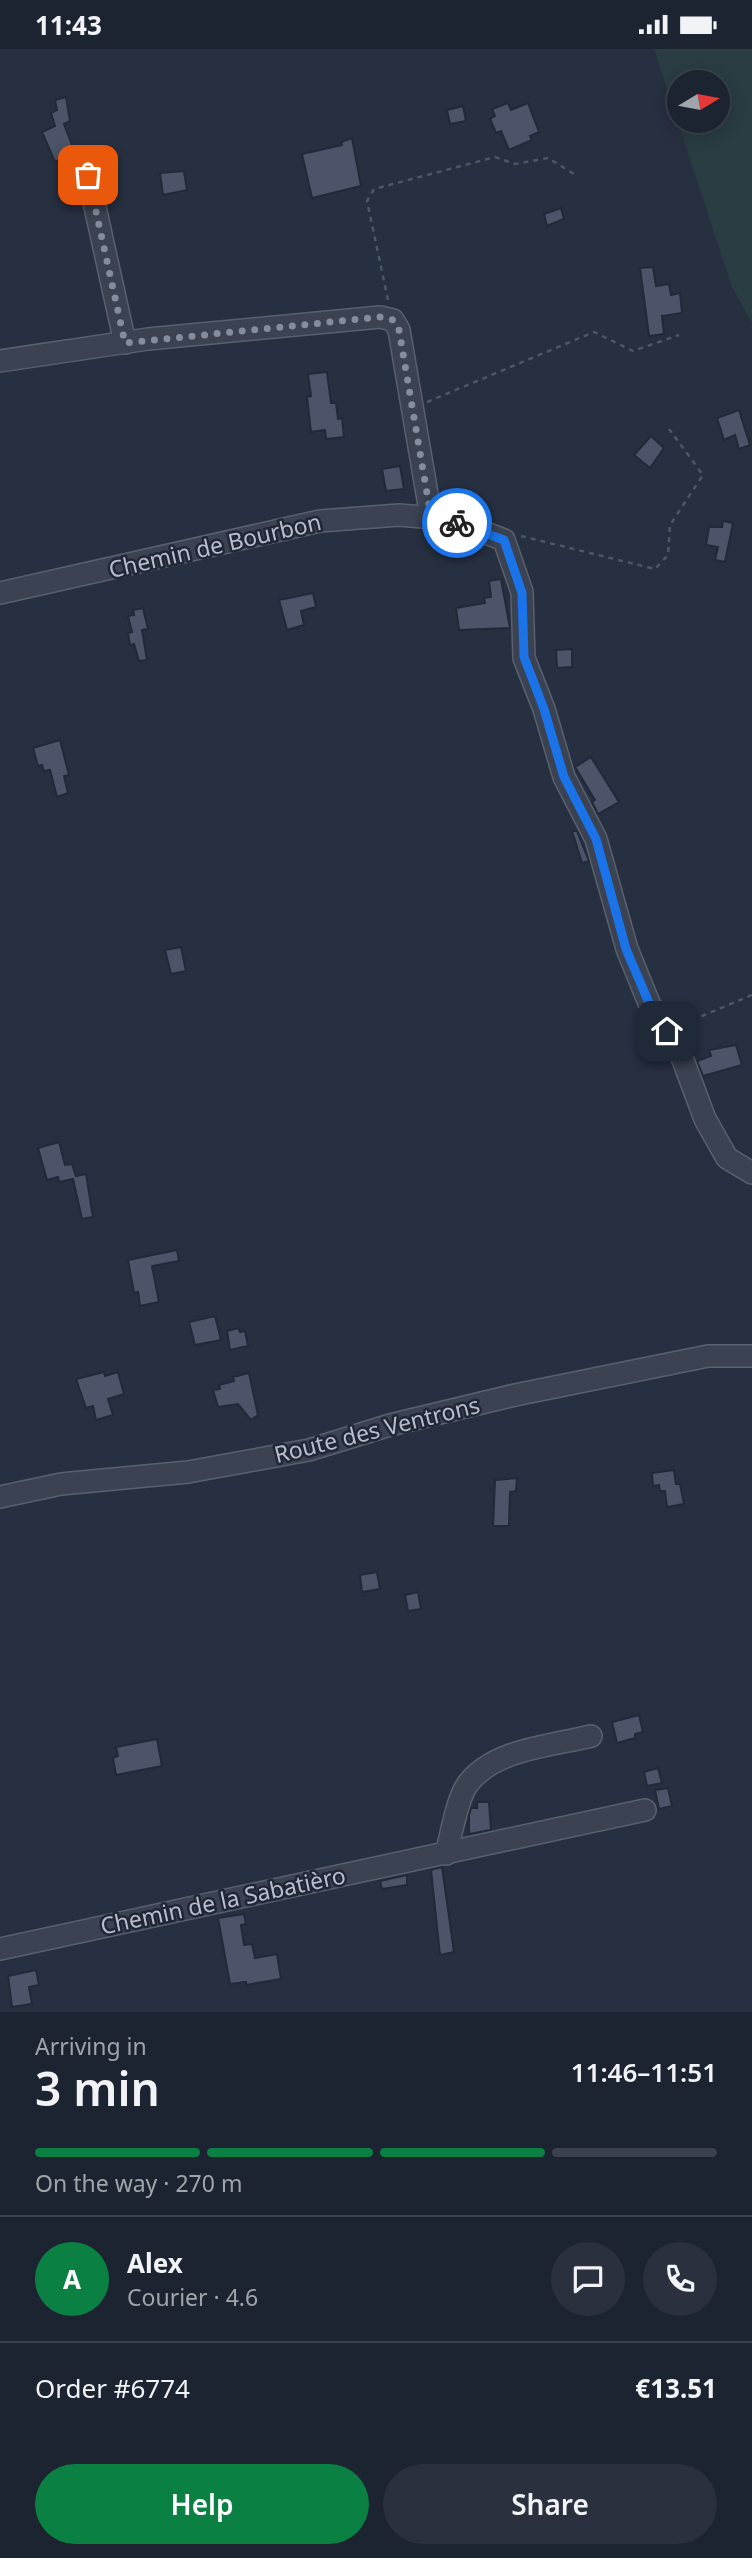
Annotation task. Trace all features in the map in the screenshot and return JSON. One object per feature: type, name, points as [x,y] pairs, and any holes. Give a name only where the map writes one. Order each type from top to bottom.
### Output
[{"type":"street","points":[[88,175],[125,343]]},
{"type":"street","points":[[0,361],[125,343],[380,317],[393,320],[399,330],[430,511],[504,540],[522,593],[524,657],[544,709],[564,777],[596,839],[626,949],[649,1003],[680,1052],[705,1119],[727,1158],[752,1173]]},
{"type":"street","name":"Chemin de Bourbon","points":[[0,593],[320,521],[386,516],[423,517],[430,511]]},
{"type":"street","name":"Route des Ventrons","points":[[0,1497],[61,1484],[188,1472],[309,1450],[390,1425],[515,1395],[708,1356],[752,1356]]},
{"type":"street","points":[[446,1854],[466,1786],[489,1766],[499,1759],[592,1736]]},
{"type":"street","name":"Chemin de la Sabatièro","points":[[0,1949],[645,1810]]},
{"type":"path","points":[[393,320],[368,201],[374,189],[495,157],[515,164],[548,158],[574,174]]},
{"type":"path","points":[[412,402],[424,403],[594,332],[632,351],[679,335]]},
{"type":"path","points":[[504,540],[525,534],[655,569],[668,555],[670,525],[703,475],[669,429]]},
{"type":"path","points":[[667,1031],[752,995]]},
{"type":"green space","points":[[654,49],[752,49],[752,323],[732,287],[682,133],[730,133],[730,70],[667,70],[667,89]]},
{"type":"building","points":[[66,97],[70,121],[64,124],[75,153],[55,162],[42,132],[55,126],[51,113],[57,110],[55,100]]},
{"type":"building","points":[[508,103],[511,110],[528,103],[539,132],[530,136],[532,140],[509,150],[501,131],[496,133],[490,119],[495,116],[492,109]]},
{"type":"building","points":[[463,106],[466,121],[450,124],[447,110]]},
{"type":"building","points":[[352,138],[361,186],[312,198],[302,154],[342,145],[341,142]]},
{"type":"building","points":[[184,171],[187,190],[163,195],[160,173]]},
{"type":"building","points":[[561,208],[564,219],[547,226],[544,214]]},
{"type":"building","points":[[653,267],[656,286],[669,284],[671,295],[680,293],[682,313],[662,316],[664,334],[649,336],[640,268]]},
{"type":"building","points":[[327,372],[331,403],[336,403],[338,419],[342,418],[344,437],[326,439],[325,430],[311,432],[307,397],[311,396],[308,374]]},
{"type":"building","points":[[739,410],[750,445],[739,449],[735,435],[724,440],[717,418]]},
{"type":"building","points":[[651,436],[664,448],[650,468],[634,455]]},
{"type":"building","points":[[400,466],[404,489],[386,491],[382,469]]},
{"type":"building","points":[[723,521],[733,523],[725,562],[715,560],[718,547],[706,545],[709,527],[722,527]]},
{"type":"building","points":[[501,579],[510,628],[459,630],[456,608],[485,603],[484,598],[491,597],[489,581]]},
{"type":"building","points":[[313,593],[316,607],[301,611],[304,625],[287,630],[279,600]]},
{"type":"building","points":[[143,608],[148,629],[142,630],[147,660],[139,661],[134,644],[130,645],[128,633],[132,632],[128,616],[134,615],[133,610]]},
{"type":"building","points":[[572,649],[572,667],[557,668],[556,650]]},
{"type":"building","points":[[60,740],[69,775],[64,776],[68,793],[57,797],[50,770],[44,771],[42,765],[38,766],[33,748]]},
{"type":"building","points":[[591,757],[619,802],[598,814],[592,802],[595,800],[575,767]]},
{"type":"building","points":[[572,831],[577,831],[589,861],[582,863]]},
{"type":"building","points":[[181,947],[186,971],[171,974],[165,950]]},
{"type":"building","points":[[736,1045],[742,1065],[703,1076],[697,1061],[711,1056],[709,1050]]},
{"type":"building","points":[[59,1142],[65,1165],[72,1164],[76,1176],[86,1174],[93,1217],[82,1219],[73,1179],[59,1182],[58,1177],[47,1180],[38,1148]]},
{"type":"building","points":[[177,1250],[179,1261],[152,1266],[159,1302],[140,1306],[138,1292],[134,1293],[128,1260]]},
{"type":"building","points":[[215,1316],[221,1340],[195,1345],[189,1322]]},
{"type":"building","points":[[238,1328],[240,1332],[245,1331],[248,1346],[230,1350],[227,1331]]},
{"type":"building","points":[[104,1372],[105,1376],[118,1372],[124,1394],[108,1399],[113,1415],[96,1420],[93,1406],[86,1408],[76,1379]]},
{"type":"building","points":[[249,1373],[258,1415],[251,1420],[238,1404],[218,1407],[213,1390],[220,1389],[219,1385],[234,1381],[233,1377]]},
{"type":"building","points":[[674,1470],[684,1504],[667,1507],[665,1491],[660,1491],[659,1485],[653,1486],[652,1473]]},
{"type":"building","points":[[517,1478],[516,1491],[510,1492],[509,1526],[493,1526],[495,1480]]},
{"type":"building","points":[[377,1572],[380,1589],[362,1592],[360,1575]]},
{"type":"building","points":[[418,1592],[421,1609],[408,1611],[405,1595]]},
{"type":"building","points":[[639,1715],[643,1732],[635,1734],[635,1738],[617,1743],[612,1722]]},
{"type":"building","points":[[157,1739],[162,1766],[116,1775],[113,1758],[118,1756],[116,1747]]},
{"type":"building","points":[[658,1768],[662,1783],[647,1786],[644,1772]]},
{"type":"building","points":[[668,1788],[672,1806],[659,1809],[655,1790]]},
{"type":"building","points":[[477,1802],[489,1802],[491,1830],[469,1834],[469,1815],[471,1808],[477,1808]]},
{"type":"building","points":[[442,1867],[454,1952],[440,1955],[431,1870]]},
{"type":"building","points":[[407,1875],[407,1885],[382,1889],[380,1881]]},
{"type":"building","points":[[244,1914],[246,1924],[241,1925],[244,1945],[252,1944],[255,1958],[277,1954],[281,1979],[246,1985],[246,1982],[230,1984],[218,1918]]},
{"type":"building","points":[[36,1970],[39,1985],[29,1987],[32,2004],[12,2007],[8,1976]]},
{"type":"way so far","points":[[88,175],[125,343],[380,317],[393,320],[399,330],[430,511],[457,523]]},
{"type":"route","points":[[457,523],[504,540],[522,593],[524,657],[544,709],[564,777],[596,839],[626,949],[649,1003],[667,1031]]}]
